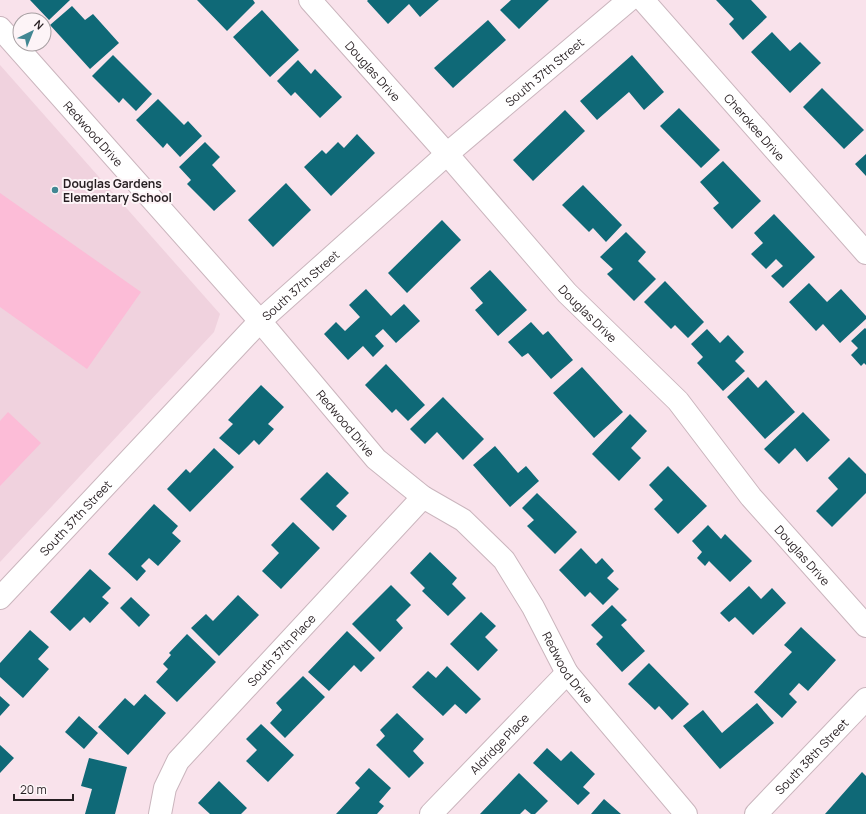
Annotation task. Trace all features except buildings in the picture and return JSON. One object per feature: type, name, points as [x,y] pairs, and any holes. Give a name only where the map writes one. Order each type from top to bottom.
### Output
[{"type":"street","name":"Douglas Drive","points":[[310,0],[567,292],[678,401],[750,497],[866,626]]},
{"type":"street","name":"South 37th Street","points":[[0,598],[260,321],[447,154],[629,0]]},
{"type":"street","name":"Cherokee Drive","points":[[643,0],[866,253]]},
{"type":"street","name":"Redwood Drive","points":[[0,28],[260,321],[376,459],[423,497],[463,520],[504,560],[533,607],[567,673],[686,814]]},
{"type":"street","name":"South 37th Place","points":[[160,814],[166,788],[178,761],[423,497]]},
{"type":"street","name":"Aldridge Place","points":[[431,814],[567,673]]},
{"type":"street","name":"South 38th Street","points":[[756,814],[866,700]]},
{"type":"shaded area","name":"Douglas Gardens Elementary School","points":[[0,65],[220,314],[214,332],[0,562]]},
{"type":"shaded area","points":[[0,193],[141,292],[87,369],[0,307]]},
{"type":"shaded area","points":[[8,412],[41,443],[0,486],[0,421]]},
{"type":"place","name":"Douglas Gardens Elementary School","points":[[55,190]]}]
